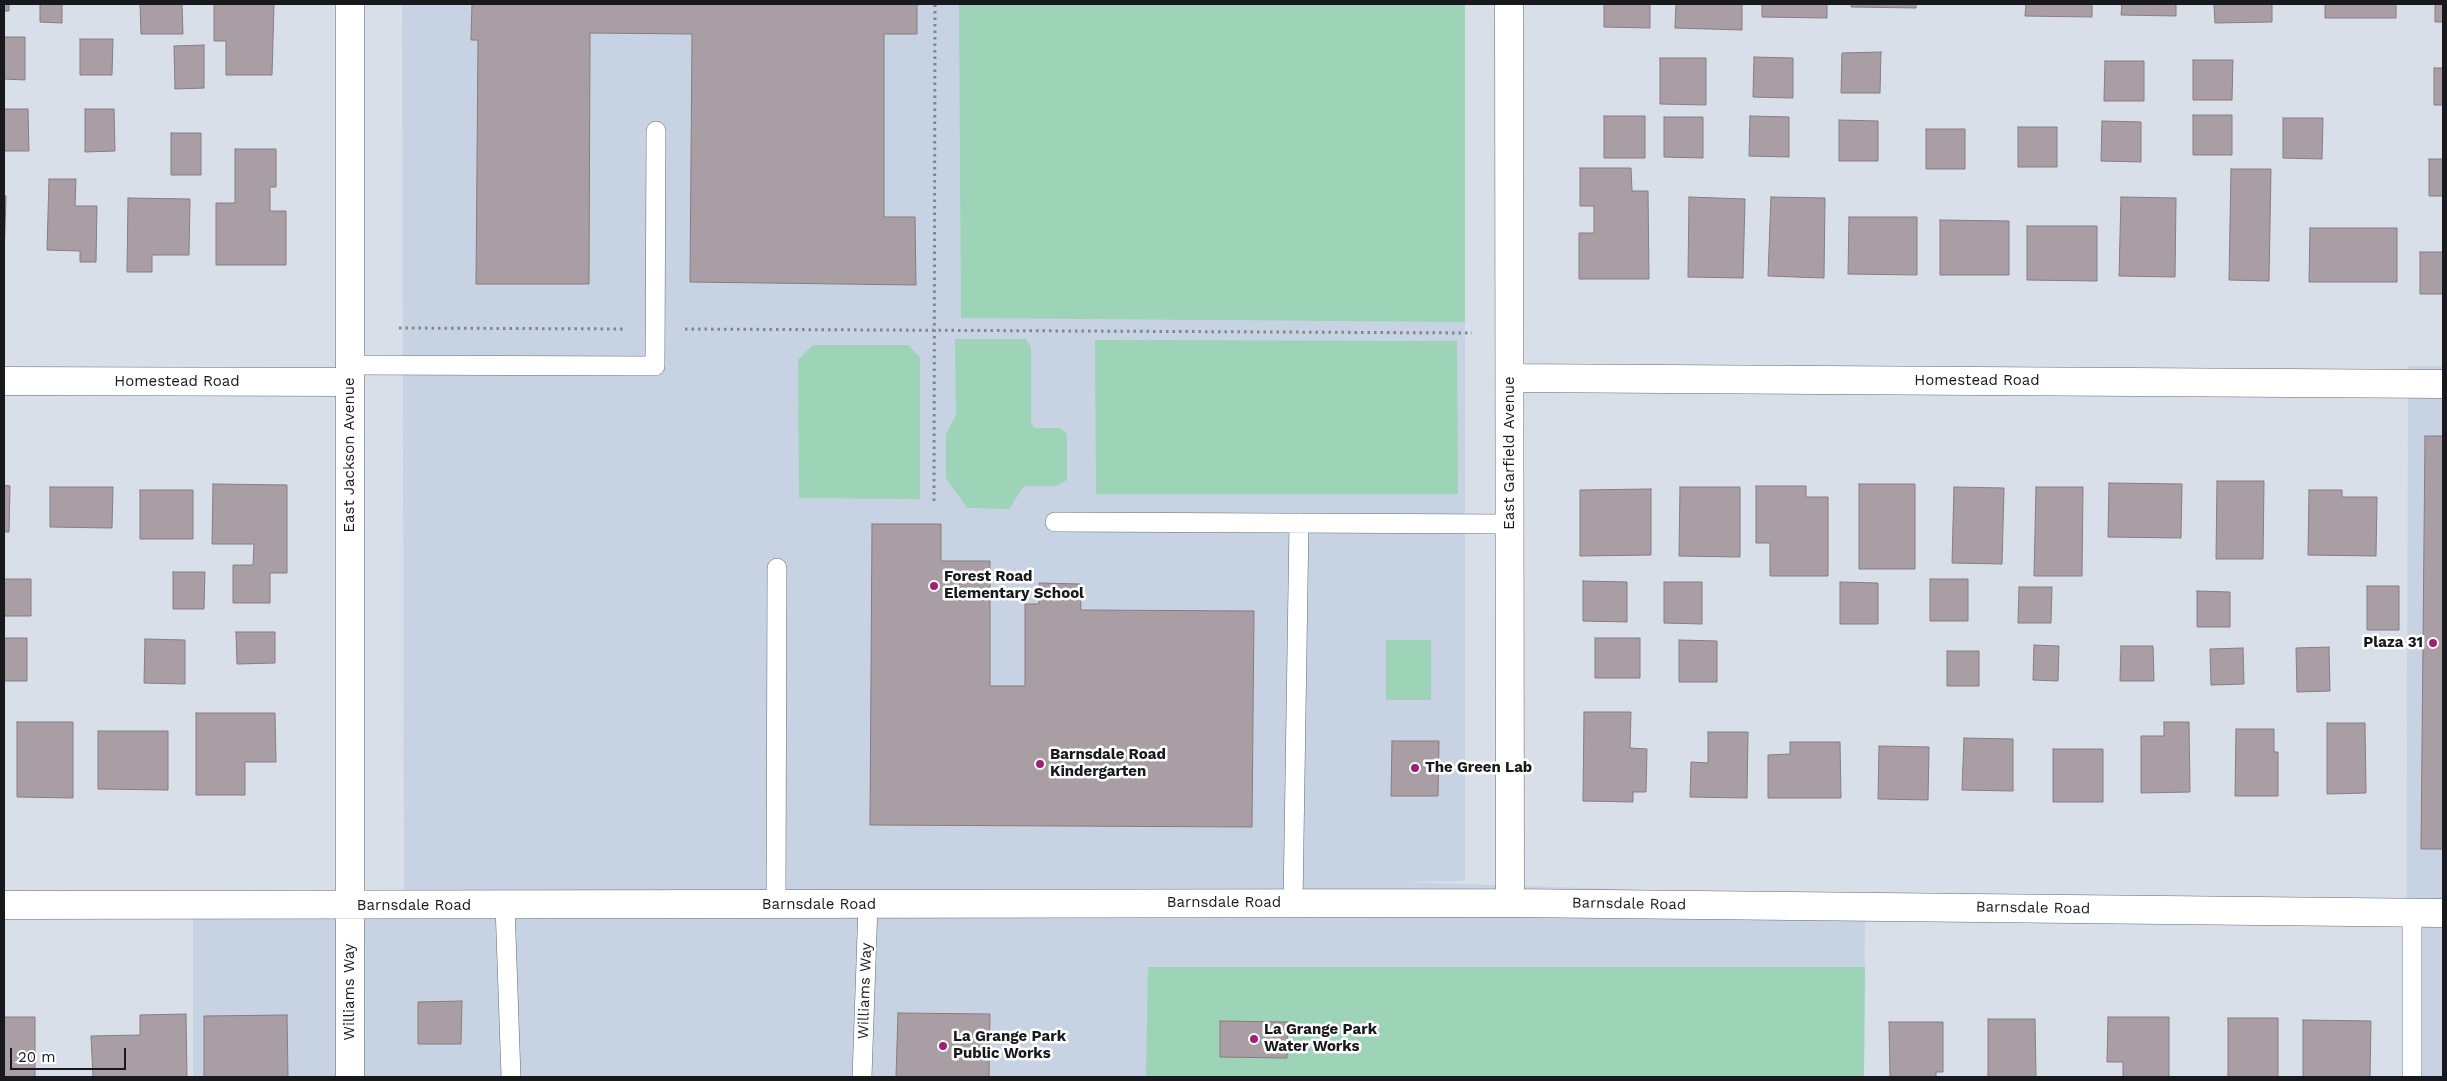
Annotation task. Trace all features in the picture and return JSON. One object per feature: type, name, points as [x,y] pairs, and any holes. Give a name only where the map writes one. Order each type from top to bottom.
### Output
[{"type":"street","name":"East Jackson Avenue","points":[[350,4],[350,906]]},
{"type":"street","name":"East Garfield Avenue","points":[[1509,4],[1510,902]]},
{"type":"street","name":"Homestead Road","points":[[4,381],[350,373]]},
{"type":"street","name":"Homestead Road","points":[[1510,378],[2443,384]]},
{"type":"street","name":"Barnsdale Road","points":[[4,905],[505,906],[1510,902],[2443,913]]},
{"type":"street","name":"Williams Way","points":[[350,906],[350,1077]]},
{"type":"lane","points":[[350,373],[654,366],[656,131]]},
{"type":"lane","points":[[1055,522],[1510,524]]},
{"type":"lane","points":[[1292,903],[1299,523]]},
{"type":"lane","points":[[776,905],[777,568]]},
{"type":"lane","name":"Williams Way","points":[[862,1077],[868,905]]},
{"type":"lane","points":[[505,906],[511,1077]]},
{"type":"lane","points":[[2412,913],[2412,1077]]},
{"type":"path","points":[[934,501],[935,4]]},
{"type":"path","points":[[399,328],[1472,333]]},
{"type":"shaded area","name":"Forest Road Elementary School","points":[[402,4],[1465,4],[1465,881],[1401,882],[1865,897],[1864,1077],[193,1077],[193,900],[404,899]]},
{"type":"shaded area","points":[[2408,366],[2443,366],[2443,1077],[2406,1077]]},
{"type":"green space","points":[[959,4],[1465,4],[1465,322],[961,318]]},
{"type":"green space","points":[[955,339],[1026,339],[1031,347],[1031,422],[1034,428],[1060,428],[1067,434],[1067,480],[1055,486],[1024,486],[1009,509],[967,508],[946,478],[946,434],[956,415]]},
{"type":"green space","points":[[1095,340],[1457,341],[1458,494],[1096,494]]},
{"type":"green space","points":[[813,345],[908,345],[920,357],[920,499],[799,498],[798,360]]},
{"type":"green space","points":[[1386,640],[1431,640],[1431,700],[1386,700]]},
{"type":"green space","points":[[1148,967],[1865,967],[1864,1077],[1146,1077]]},
{"type":"building","points":[[4,4],[9,4],[9,11],[4,11]]},
{"type":"building","points":[[40,4],[62,4],[62,23],[40,22]]},
{"type":"building","points":[[140,4],[182,4],[183,34],[141,34]]},
{"type":"building","points":[[214,4],[274,4],[272,75],[226,75],[226,41],[214,41]]},
{"type":"building","points":[[472,4],[917,4],[917,34],[884,34],[884,217],[915,217],[916,285],[690,282],[692,34],[590,33],[589,284],[476,284],[478,40],[471,40]]},
{"type":"building","points":[[1604,4],[1650,4],[1650,28],[1604,27]]},
{"type":"building","points":[[1676,4],[1742,4],[1742,30],[1675,28]]},
{"type":"building","points":[[1762,4],[1827,4],[1827,18],[1762,17]]},
{"type":"building","points":[[1851,4],[1916,4],[1916,8],[1851,7]]},
{"type":"building","points":[[2026,4],[2092,4],[2092,17],[2025,16]]},
{"type":"building","points":[[2122,4],[2176,4],[2176,16],[2121,15]]},
{"type":"building","points":[[2214,4],[2272,4],[2272,22],[2215,23]]},
{"type":"building","points":[[2325,4],[2396,4],[2396,18],[2325,18]]},
{"type":"building","points":[[2435,4],[2443,4],[2443,22],[2435,22]]},
{"type":"building","points":[[4,37],[25,37],[25,80],[4,79]]},
{"type":"building","points":[[80,39],[113,39],[112,75],[80,75]]},
{"type":"building","points":[[204,45],[204,88],[175,89],[174,46]]},
{"type":"building","points":[[1881,52],[1880,93],[1841,93],[1842,53]]},
{"type":"building","points":[[1754,57],[1793,58],[1793,98],[1753,97]]},
{"type":"building","points":[[1660,58],[1706,58],[1706,105],[1660,104]]},
{"type":"building","points":[[2193,60],[2233,60],[2232,100],[2193,100]]},
{"type":"building","points":[[2105,61],[2144,61],[2144,101],[2104,101]]},
{"type":"building","points":[[2434,68],[2443,68],[2443,105],[2434,105]]},
{"type":"building","points":[[4,109],[28,109],[29,151],[4,151]]},
{"type":"building","points":[[85,109],[114,109],[115,151],[85,152]]},
{"type":"building","points":[[2193,115],[2232,115],[2232,155],[2193,155]]},
{"type":"building","points":[[1604,116],[1645,116],[1645,158],[1604,158]]},
{"type":"building","points":[[1750,116],[1789,117],[1789,157],[1749,156]]},
{"type":"building","points":[[1664,117],[1703,117],[1703,158],[1664,157]]},
{"type":"building","points":[[2283,118],[2323,118],[2322,159],[2283,158]]},
{"type":"building","points":[[1839,120],[1878,121],[1878,161],[1839,161]]},
{"type":"building","points":[[2102,121],[2141,122],[2141,162],[2101,161]]},
{"type":"building","points":[[2018,127],[2057,127],[2057,167],[2018,167]]},
{"type":"building","points":[[1926,129],[1965,129],[1965,169],[1926,169]]},
{"type":"building","points":[[171,133],[201,133],[201,175],[171,175]]},
{"type":"building","points":[[235,149],[276,149],[276,187],[270,187],[270,211],[286,211],[286,265],[216,265],[216,203],[235,203]]},
{"type":"building","points":[[2429,159],[2443,159],[2443,196],[2429,196]]},
{"type":"building","points":[[1580,168],[1631,168],[1632,191],[1648,191],[1649,279],[1579,279],[1579,233],[1594,233],[1594,206],[1580,206]]},
{"type":"building","points":[[2231,169],[2271,169],[2269,281],[2229,280]]},
{"type":"building","points":[[49,179],[76,179],[75,206],[97,206],[96,262],[80,262],[80,251],[47,250]]},
{"type":"building","points":[[4,195],[6,196],[4,260]]},
{"type":"building","points":[[1689,197],[1745,199],[1743,278],[1688,277]]},
{"type":"building","points":[[1771,197],[1825,198],[1824,278],[1768,276]]},
{"type":"building","points":[[2121,197],[2176,198],[2175,277],[2119,276]]},
{"type":"building","points":[[128,198],[190,199],[189,255],[152,255],[152,272],[127,272]]},
{"type":"building","points":[[1849,217],[1917,217],[1917,275],[1848,274]]},
{"type":"building","points":[[1940,220],[2009,221],[2009,275],[1940,275]]},
{"type":"building","points":[[2027,226],[2097,226],[2097,281],[2027,280]]},
{"type":"building","points":[[2310,228],[2397,228],[2397,282],[2309,282]]},
{"type":"building","points":[[2420,252],[2443,252],[2443,294],[2420,294]]},
{"type":"building","name":"Plaza 31","points":[[2425,436],[2443,436],[2443,849],[2421,849]]},
{"type":"building","points":[[2217,481],[2264,481],[2263,559],[2216,559]]},
{"type":"building","points":[[2109,483],[2182,484],[2181,538],[2108,537]]},
{"type":"building","points":[[213,484],[287,485],[287,573],[270,573],[270,603],[233,603],[233,565],[253,565],[254,544],[212,544]]},
{"type":"building","points":[[1859,484],[1915,484],[1915,569],[1859,569]]},
{"type":"building","points":[[4,485],[10,486],[9,532],[4,532]]},
{"type":"building","points":[[1756,486],[1806,486],[1806,497],[1828,497],[1828,576],[1770,576],[1770,543],[1756,543]]},
{"type":"building","points":[[50,487],[113,487],[112,528],[50,527]]},
{"type":"building","points":[[1680,487],[1740,487],[1740,557],[1679,556]]},
{"type":"building","points":[[1954,487],[2004,488],[2002,564],[1952,563]]},
{"type":"building","points":[[2036,487],[2083,487],[2082,576],[2034,576]]},
{"type":"building","points":[[1651,489],[1651,555],[1580,556],[1580,490]]},
{"type":"building","points":[[140,490],[193,490],[193,539],[140,539]]},
{"type":"building","points":[[2309,490],[2342,490],[2342,497],[2377,497],[2376,556],[2308,555]]},
{"type":"building","name":"Barnsdale Road Kindergarten","points":[[872,524],[941,524],[941,561],[990,561],[990,686],[1025,686],[1025,604],[1039,604],[1039,583],[1080,584],[1081,610],[1254,611],[1252,827],[870,825]]},
{"type":"building","points":[[173,572],[205,572],[204,609],[173,609]]},
{"type":"building","points":[[4,579],[31,579],[31,616],[4,616]]},
{"type":"building","points":[[1930,579],[1968,579],[1968,621],[1930,621]]},
{"type":"building","points":[[1583,581],[1627,582],[1627,622],[1583,621]]},
{"type":"building","points":[[1664,582],[1702,582],[1702,624],[1664,623]]},
{"type":"building","points":[[1840,582],[1878,583],[1878,624],[1840,624]]},
{"type":"building","points":[[2367,586],[2399,586],[2399,630],[2367,630]]},
{"type":"building","points":[[2019,587],[2052,587],[2051,623],[2018,623]]},
{"type":"building","points":[[2197,591],[2230,592],[2230,627],[2197,627]]},
{"type":"building","points":[[236,632],[275,632],[275,663],[237,664]]},
{"type":"building","points":[[4,638],[27,638],[27,681],[4,681]]},
{"type":"building","points":[[1595,638],[1640,638],[1640,678],[1595,678]]},
{"type":"building","points":[[145,639],[185,640],[185,684],[144,683]]},
{"type":"building","points":[[1679,640],[1717,641],[1717,682],[1679,682]]},
{"type":"building","points":[[2034,645],[2059,646],[2058,681],[2033,680]]},
{"type":"building","points":[[2121,646],[2153,646],[2154,681],[2120,681]]},
{"type":"building","points":[[2329,647],[2330,691],[2297,692],[2296,648]]},
{"type":"building","points":[[2243,648],[2244,684],[2211,685],[2210,649]]},
{"type":"building","points":[[1947,651],[1979,651],[1979,686],[1947,686]]},
{"type":"building","points":[[1584,712],[1631,712],[1630,748],[1647,749],[1646,792],[1633,792],[1633,802],[1583,801]]},
{"type":"building","points":[[196,713],[275,713],[276,762],[245,762],[245,795],[196,795]]},
{"type":"building","points":[[17,722],[73,722],[73,798],[17,797]]},
{"type":"building","points":[[2164,722],[2189,722],[2190,792],[2141,793],[2141,736],[2164,736]]},
{"type":"building","points":[[2327,723],[2365,723],[2366,793],[2327,794]]},
{"type":"building","points":[[2236,729],[2274,729],[2274,752],[2278,752],[2278,796],[2235,796]]},
{"type":"building","points":[[98,731],[168,731],[168,790],[98,789]]},
{"type":"building","points":[[1708,732],[1748,732],[1747,798],[1690,797],[1691,762],[1708,763]]},
{"type":"building","points":[[1964,738],[2013,739],[2013,791],[1962,790]]},
{"type":"building","name":"The Green Lab","points":[[1392,741],[1439,741],[1438,796],[1391,796]]},
{"type":"building","points":[[1790,742],[1840,742],[1841,798],[1768,798],[1768,755],[1790,754]]},
{"type":"building","points":[[1879,746],[1929,747],[1928,800],[1878,799]]},
{"type":"building","points":[[2053,749],[2103,749],[2103,802],[2053,802]]},
{"type":"building","points":[[462,1001],[461,1044],[418,1044],[418,1002]]},
{"type":"building","name":"La Grange Park Public Works","points":[[898,1013],[990,1014],[989,1077],[896,1077]]},
{"type":"building","points":[[186,1014],[187,1077],[93,1077],[91,1036],[140,1035],[140,1015]]},
{"type":"building","points":[[287,1015],[288,1077],[204,1077],[204,1016]]},
{"type":"building","points":[[4,1017],[35,1017],[35,1077],[4,1077]]},
{"type":"building","points":[[2108,1017],[2169,1017],[2169,1077],[2123,1077],[2123,1062],[2107,1062]]},
{"type":"building","points":[[2228,1018],[2278,1018],[2278,1077],[2228,1077]]},
{"type":"building","points":[[1988,1019],[2035,1019],[2036,1077],[1988,1077]]},
{"type":"building","points":[[2303,1020],[2371,1021],[2370,1077],[2303,1077]]},
{"type":"building","name":"La Grange Park Water Works","points":[[1220,1021],[1288,1022],[1287,1058],[1220,1057]]},
{"type":"building","points":[[1889,1022],[1943,1022],[1943,1072],[1936,1072],[1936,1077],[1890,1077]]},
{"type":"place","name":"Forest Road Elementary School","points":[[934,586]]},
{"type":"place","name":"Plaza 31","points":[[2433,643]]},
{"type":"place","name":"Barnsdale Road Kindergarten","points":[[1040,764]]},
{"type":"place","name":"The Green Lab","points":[[1415,768]]},
{"type":"place","name":"La Grange Park Water Works","points":[[1254,1039]]},
{"type":"place","name":"La Grange Park Public Works","points":[[943,1046]]}]
